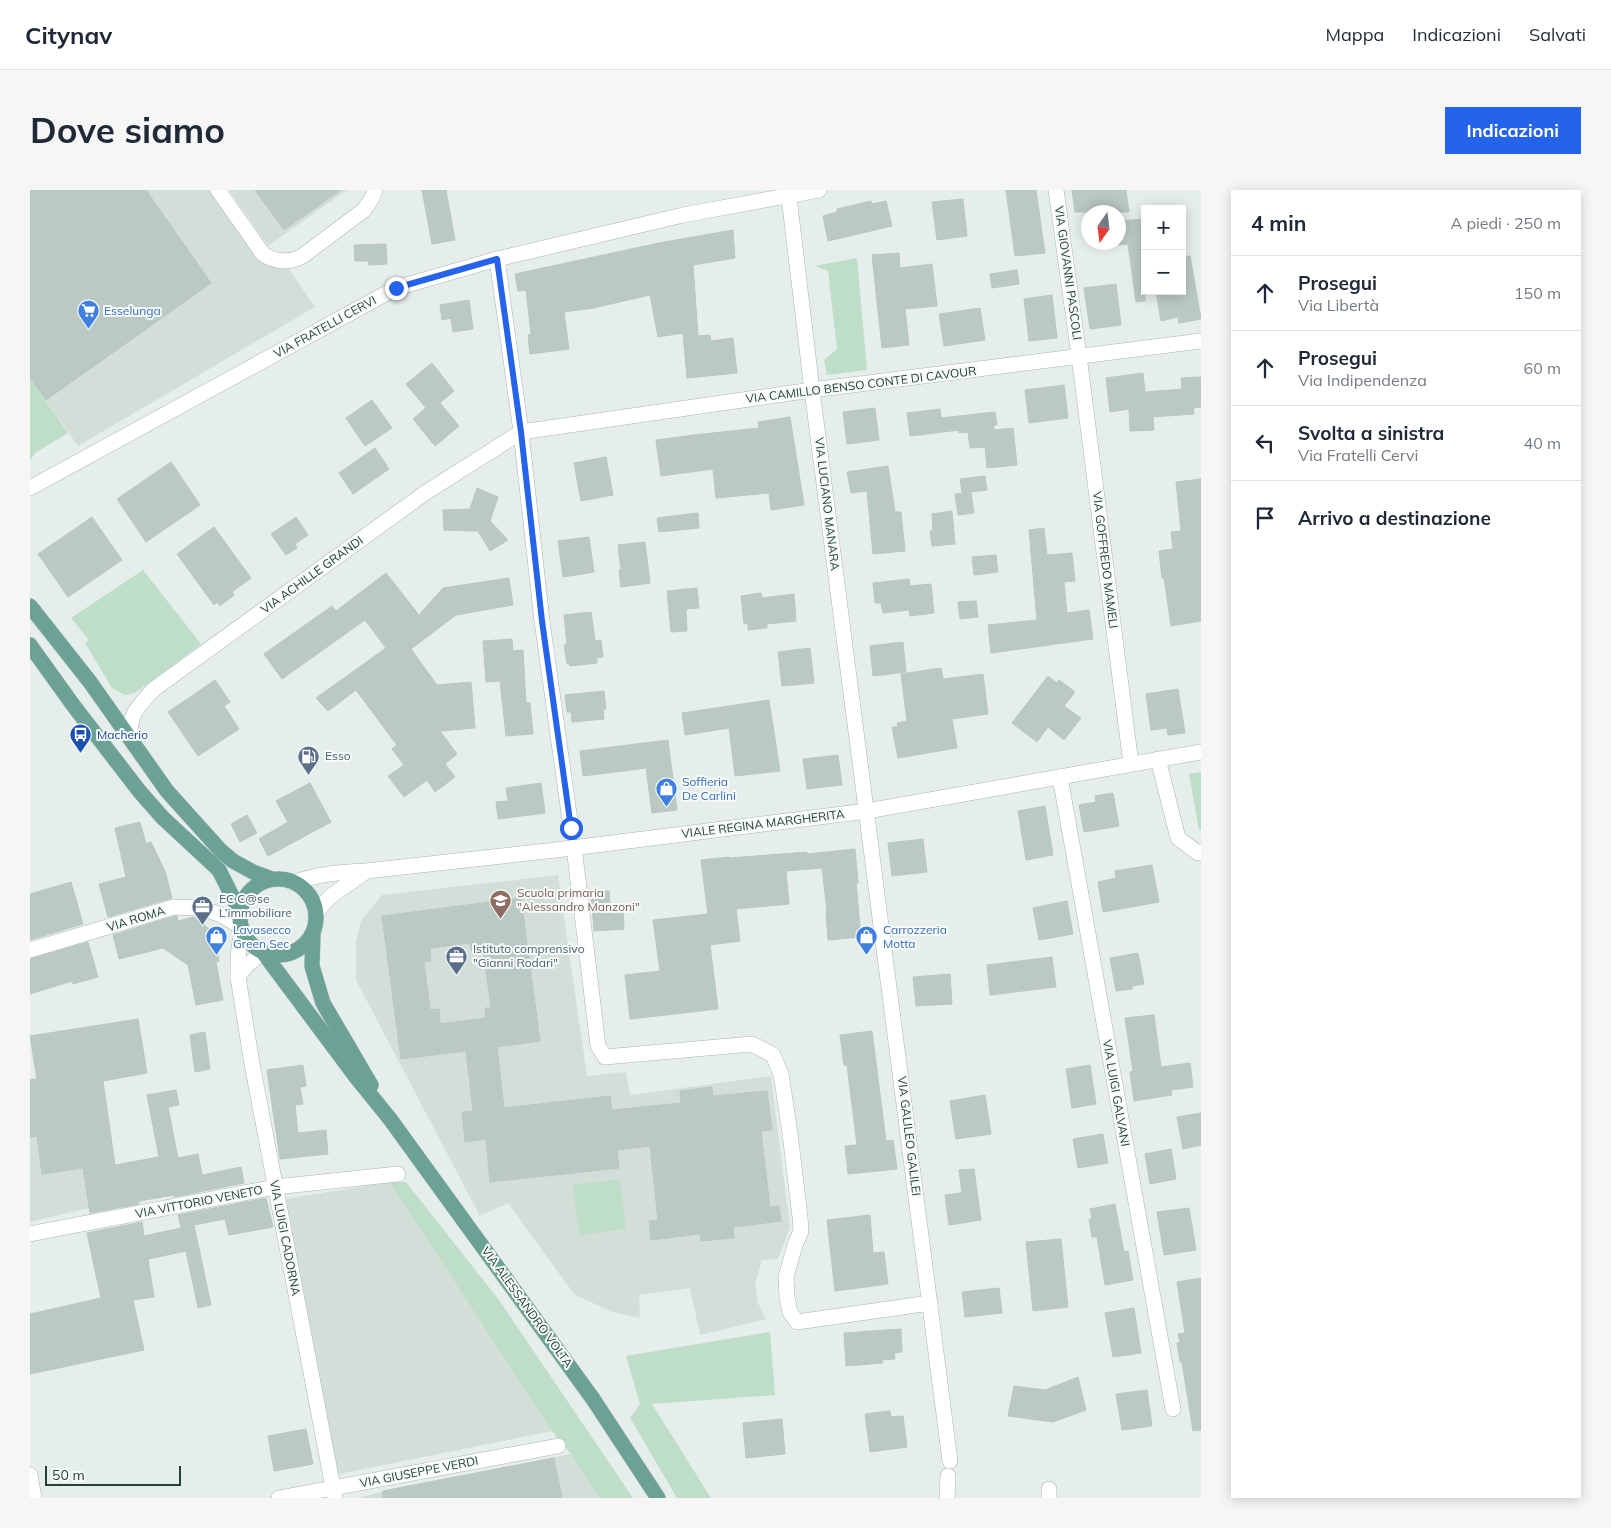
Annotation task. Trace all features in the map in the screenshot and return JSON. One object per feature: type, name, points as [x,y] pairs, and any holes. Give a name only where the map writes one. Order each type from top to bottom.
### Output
[{"type":"main road","points":[[30,606],[90,682],[167,791],[221,851],[233,861],[252,872],[272,880]]},
{"type":"main road","points":[[30,645],[140,792],[163,818],[219,870],[239,910]]},
{"type":"main road","points":[[266,880],[272,880],[286,880],[298,884],[309,894],[316,912],[316,926],[313,934],[305,945],[291,954],[278,956],[263,954],[247,940],[241,929],[238,917],[239,910],[248,892],[266,880]]},
{"type":"main road","name":"VIA ALESSANDRO VOLTA","points":[[313,934],[312,966],[323,1003],[390,1119]]},
{"type":"main road","name":"VIA ALESSANDRO VOLTA","points":[[263,954],[390,1119],[594,1399],[658,1498]]},
{"type":"street","points":[[218,190],[263,254],[272,260],[292,262],[364,210],[375,190]]},
{"type":"street","name":"VIA FRATELLI CERVI","points":[[30,488],[396,288],[497,259],[683,215],[819,190]]},
{"type":"street","name":"VIA GIOVANNI PASCOLI","points":[[1056,190],[1079,356]]},
{"type":"street","name":"VIA LUCIANO MANARA","points":[[789,196],[812,390],[867,811]]},
{"type":"street","points":[[497,259],[521,432],[542,621],[571,828]]},
{"type":"street","name":"VIA CAMILLO BENSO CONTE DI CAVOUR","points":[[521,432],[812,390],[1201,341]]},
{"type":"street","name":"VIA GOFFREDO MAMELI","points":[[1079,356],[1131,764]]},
{"type":"street","name":"VIA ACHILLE GRANDI","points":[[131,739],[129,728],[134,713],[154,689],[425,493],[521,432]]},
{"type":"street","name":"VIALE REGINA MARGHERITA","points":[[293,882],[310,876],[341,872],[366,872],[867,811],[1201,752]]},
{"type":"street","points":[[1158,759],[1178,838],[1198,853],[1201,852]]},
{"type":"street","name":"VIA LUIGI GALVANI","points":[[1060,777],[1173,1409]]},
{"type":"street","name":"VIA GALILEO GALILEI","points":[[867,811],[950,1461]]},
{"type":"street","points":[[574,847],[598,1046],[605,1056],[752,1044],[773,1055],[777,1062],[781,1074],[790,1132],[800,1217],[801,1231],[786,1277],[790,1312],[796,1322],[930,1303]]},
{"type":"street","name":"VIALE REGINA MARGHERITA","points":[[316,912],[331,896],[366,872]]},
{"type":"street","name":"VIA ROMA","points":[[30,950],[174,907],[201,908],[221,915],[241,929]]},
{"type":"street","name":"VIA LUIGI CADORNA","points":[[241,929],[238,978],[252,1064],[334,1493]]},
{"type":"street","points":[[238,978],[246,966],[263,954]]},
{"type":"street","name":"VIA VITTORIO VENETO","points":[[30,1234],[276,1187],[398,1174]]},
{"type":"street","name":"VIA GIUSEPPE VERDI","points":[[279,1498],[334,1493],[558,1446]]},
{"type":"street","points":[[30,1475],[34,1498]]},
{"type":"street","points":[[947,1498],[948,1476]]},
{"type":"shaded area","points":[[30,190],[209,190],[263,262],[289,269],[315,307],[78,446],[30,377]]},
{"type":"shaded area","points":[[229,190],[347,190],[268,246]]},
{"type":"shaded area","points":[[558,875],[587,1076],[626,1072],[630,1095],[771,1076],[790,1227],[778,1259],[762,1260],[755,1284],[758,1303],[766,1319],[700,1335],[690,1288],[639,1295],[640,1318],[612,1312],[574,1294],[508,1203],[480,1216],[356,980],[356,942],[361,921],[382,895]]},
{"type":"shaded area","points":[[101,1070],[121,1204],[89,1208],[30,1222],[30,1080]]},
{"type":"shaded area","points":[[389,1182],[552,1431],[334,1475],[285,1199]]},
{"type":"shaded area","points":[[571,1454],[599,1498],[358,1498],[401,1487]]},
{"type":"green space","points":[[857,258],[867,370],[827,375],[824,360],[837,349],[828,271],[815,266]]},
{"type":"green space","points":[[30,377],[68,433],[35,453],[30,460]]},
{"type":"green space","points":[[143,570],[201,644],[135,693],[125,695],[112,688],[85,643],[89,640],[71,618]]},
{"type":"green space","points":[[1201,772],[1201,830],[1199,830],[1189,774]]},
{"type":"green space","points":[[620,1179],[626,1229],[579,1235],[573,1185]]},
{"type":"green space","points":[[389,1182],[406,1182],[499,1300],[633,1498],[599,1498],[571,1454],[552,1431]]},
{"type":"green space","points":[[770,1332],[775,1395],[652,1404],[711,1498],[677,1498],[630,1418],[640,1404],[626,1356]]},
{"type":"building","name":"Esselunga","points":[[30,190],[146,190],[211,283],[46,400],[30,377]]},
{"type":"building","points":[[255,190],[341,190],[284,230]]},
{"type":"building","points":[[422,190],[446,190],[455,240],[432,244]]},
{"type":"building","points":[[1006,190],[1036,190],[1045,253],[1015,256]]},
{"type":"building","points":[[1072,190],[1126,190],[1129,212],[1126,212],[1126,205],[1081,205],[1081,212],[1075,212]]},
{"type":"building","points":[[963,199],[967,236],[937,240],[932,202]]},
{"type":"building","points":[[871,201],[872,204],[886,201],[892,226],[828,241],[823,216],[837,212],[837,209]]},
{"type":"building","points":[[1141,219],[1141,295],[1145,295],[1145,301],[1136,302],[1128,244],[1126,244],[1126,220]]},
{"type":"building","points":[[733,230],[735,258],[693,265],[698,336],[710,335],[711,341],[733,338],[737,373],[687,378],[683,333],[658,337],[650,295],[593,308],[564,312],[569,349],[530,354],[528,335],[531,334],[526,290],[518,291],[515,274],[659,243]]},
{"type":"building","points":[[386,244],[387,264],[369,265],[368,261],[355,261],[354,245]]},
{"type":"building","points":[[899,253],[900,268],[932,264],[937,306],[905,309],[909,345],[882,348],[872,255]]},
{"type":"building","points":[[1186,256],[1190,256],[1201,319],[1179,323],[1178,317],[1161,321],[1157,295],[1186,295]]},
{"type":"building","points":[[1017,270],[1019,284],[992,288],[990,274]]},
{"type":"building","points":[[1116,284],[1121,325],[1090,329],[1084,288]]},
{"type":"building","points":[[1052,295],[1057,338],[1029,341],[1024,299]]},
{"type":"building","points":[[469,300],[473,329],[453,332],[451,318],[442,320],[440,305]]},
{"type":"building","points":[[980,308],[985,340],[944,346],[939,314]]},
{"type":"building","points":[[432,363],[454,391],[440,403],[459,426],[435,446],[413,419],[426,408],[406,384]]},
{"type":"building","points":[[1143,373],[1145,392],[1182,389],[1181,378],[1201,377],[1201,407],[1193,408],[1194,414],[1153,417],[1154,430],[1130,431],[1129,409],[1110,412],[1106,378]]},
{"type":"building","points":[[1064,385],[1068,418],[1029,423],[1025,390]]},
{"type":"building","points":[[372,400],[392,428],[365,446],[346,418]]},
{"type":"building","points":[[875,408],[879,440],[847,444],[843,412]]},
{"type":"building","points":[[940,409],[941,418],[995,412],[997,425],[994,425],[994,430],[1013,428],[1017,465],[987,468],[985,447],[970,448],[968,432],[959,433],[959,430],[910,436],[907,413]]},
{"type":"building","points":[[790,417],[804,505],[771,510],[769,493],[716,498],[713,469],[661,476],[656,440],[759,428],[758,422]]},
{"type":"building","points":[[375,448],[389,469],[353,494],[339,473]]},
{"type":"building","points":[[606,457],[613,495],[581,501],[574,463]]},
{"type":"building","points":[[171,462],[200,505],[146,542],[117,499]]},
{"type":"building","points":[[888,466],[895,512],[901,512],[905,551],[873,554],[867,491],[851,493],[847,472]]},
{"type":"building","points":[[985,476],[987,490],[962,493],[960,479]]},
{"type":"building","points":[[1201,479],[1201,621],[1171,626],[1159,551],[1173,549],[1171,532],[1181,531],[1176,482]]},
{"type":"building","points":[[477,488],[498,497],[490,521],[508,540],[490,551],[478,531],[444,530],[443,510],[470,509]]},
{"type":"building","points":[[971,493],[974,513],[958,515],[955,494]]},
{"type":"building","points":[[952,511],[955,544],[932,546],[930,531],[933,531],[932,514]]},
{"type":"building","points":[[698,513],[699,528],[659,532],[657,518]]},
{"type":"building","points":[[92,517],[122,560],[68,597],[38,554]]},
{"type":"building","points":[[296,517],[308,535],[295,544],[297,548],[286,555],[271,534]]},
{"type":"building","points":[[214,527],[251,578],[232,592],[234,595],[220,606],[217,602],[214,605],[177,554]]},
{"type":"building","points":[[1044,528],[1047,555],[1072,553],[1075,581],[1064,582],[1067,613],[1089,610],[1093,639],[991,653],[988,625],[1037,620],[1029,530]]},
{"type":"building","points":[[589,537],[594,572],[563,577],[558,541]]},
{"type":"building","points":[[645,542],[650,583],[621,587],[618,545]]},
{"type":"building","points":[[996,555],[998,572],[974,575],[972,557]]},
{"type":"building","points":[[386,573],[419,615],[443,588],[509,578],[513,605],[456,615],[411,649],[437,685],[471,682],[475,728],[440,731],[457,754],[445,764],[455,777],[435,792],[427,780],[404,797],[388,776],[404,765],[392,749],[397,745],[356,690],[328,711],[316,698],[386,648],[365,620],[282,679],[264,654],[332,606],[336,611]]},
{"type":"building","points":[[909,579],[910,586],[931,584],[934,613],[910,616],[909,610],[883,613],[881,603],[875,603],[873,583]]},
{"type":"building","points":[[697,588],[699,608],[686,609],[687,631],[671,632],[667,591]]},
{"type":"building","points":[[761,593],[762,598],[794,594],[796,621],[767,624],[767,628],[748,630],[748,623],[744,624],[741,596]]},
{"type":"building","points":[[976,601],[978,617],[960,619],[958,602]]},
{"type":"building","points":[[591,612],[595,641],[601,640],[603,657],[597,658],[597,663],[570,666],[567,664],[564,645],[567,644],[564,615]]},
{"type":"building","points":[[512,639],[513,651],[523,650],[526,703],[530,703],[533,734],[506,736],[500,681],[486,682],[483,641]]},
{"type":"building","points":[[903,642],[906,672],[873,676],[870,646]]},
{"type":"building","points":[[810,648],[814,683],[782,686],[778,652]]},
{"type":"building","points":[[941,668],[943,679],[983,674],[988,714],[952,719],[957,748],[898,758],[892,727],[898,727],[897,723],[907,721],[901,674]]},
{"type":"building","points":[[1048,676],[1057,683],[1059,680],[1075,692],[1064,706],[1081,718],[1064,740],[1048,727],[1037,742],[1012,723]]},
{"type":"building","points":[[215,680],[230,702],[224,706],[239,729],[198,756],[168,712]]},
{"type":"building","points":[[1178,689],[1185,733],[1168,735],[1167,728],[1151,730],[1146,694]]},
{"type":"building","points":[[604,691],[606,709],[603,709],[604,719],[572,722],[571,712],[567,712],[565,695]]},
{"type":"building","points":[[769,700],[780,771],[735,776],[729,728],[685,735],[682,713]]},
{"type":"building","points":[[668,740],[677,810],[652,813],[646,768],[583,776],[580,751]]},
{"type":"building","points":[[838,755],[842,785],[807,789],[803,759]]},
{"type":"building","points":[[310,783],[331,822],[268,856],[259,839],[288,822],[276,801]]},
{"type":"building","points":[[541,783],[545,813],[498,819],[496,802],[508,801],[506,788]]},
{"type":"building","points":[[1113,793],[1119,826],[1084,832],[1079,805],[1096,802],[1095,796]]},
{"type":"building","points":[[1045,806],[1053,855],[1026,860],[1018,811]]},
{"type":"building","points":[[247,815],[257,833],[240,842],[231,824]]},
{"type":"building","points":[[140,822],[146,844],[151,842],[165,871],[172,898],[108,917],[99,884],[126,877],[115,828]]},
{"type":"building","points":[[923,839],[927,872],[892,876],[888,843]]},
{"type":"building","points":[[855,849],[861,937],[828,940],[822,868],[786,871],[789,904],[736,909],[740,941],[710,945],[718,1009],[630,1019],[625,975],[660,971],[653,920],[708,914],[701,860],[807,852],[807,854]]},
{"type":"building","points":[[1152,865],[1159,902],[1103,912],[1098,882],[1116,878],[1115,871]]},
{"type":"building","points":[[71,882],[83,924],[30,940],[30,894]]},
{"type":"building","points":[[609,891],[610,906],[623,905],[624,929],[594,931],[591,892]]},
{"type":"building","points":[[521,898],[540,1041],[497,1047],[504,1108],[610,1096],[612,1110],[681,1103],[680,1091],[712,1087],[713,1096],[767,1091],[772,1130],[761,1131],[770,1207],[779,1206],[781,1221],[733,1227],[734,1238],[701,1241],[700,1234],[651,1240],[649,1221],[658,1220],[650,1146],[617,1150],[619,1168],[490,1182],[486,1139],[465,1142],[462,1112],[473,1111],[466,1051],[401,1059],[382,916]],"holes":[[[470,943],[471,950],[483,948],[491,1008],[485,1008],[486,1018],[440,1024],[439,1009],[430,1010],[424,962],[431,961],[430,948]]]},
{"type":"building","points":[[1067,901],[1073,934],[1039,940],[1033,908]]},
{"type":"building","points":[[177,916],[178,921],[194,917],[213,932],[219,961],[216,962],[223,1000],[196,1005],[188,965],[163,948],[119,959],[113,935]]},
{"type":"building","points":[[88,942],[98,977],[73,984],[72,981],[30,994],[30,959]]},
{"type":"building","points":[[1138,953],[1144,984],[1132,986],[1132,989],[1116,991],[1110,958]]},
{"type":"building","points":[[1052,957],[1056,987],[990,995],[987,965]]},
{"type":"building","points":[[950,974],[952,1004],[916,1006],[913,977]]},
{"type":"building","points":[[1154,1015],[1161,1067],[1190,1063],[1193,1087],[1171,1090],[1172,1095],[1134,1101],[1130,1072],[1133,1071],[1125,1018]]},
{"type":"building","points":[[138,1019],[147,1073],[103,1081],[115,1165],[159,1157],[147,1095],[176,1090],[179,1105],[168,1107],[178,1158],[198,1154],[202,1175],[241,1167],[244,1183],[174,1197],[174,1195],[139,1201],[139,1204],[90,1213],[83,1168],[42,1174],[37,1136],[30,1137],[30,1080],[37,1079],[30,1036]]},
{"type":"building","points":[[872,1031],[886,1141],[893,1140],[897,1169],[848,1174],[845,1146],[857,1145],[847,1065],[844,1065],[840,1035]]},
{"type":"building","points":[[205,1032],[210,1069],[195,1072],[190,1035]]},
{"type":"building","points":[[303,1065],[306,1086],[300,1087],[303,1104],[295,1105],[298,1133],[326,1130],[328,1154],[280,1159],[267,1070]]},
{"type":"building","points":[[1090,1065],[1096,1104],[1072,1108],[1066,1069]]},
{"type":"building","points":[[985,1095],[991,1134],[956,1139],[950,1101]]},
{"type":"building","points":[[1201,1113],[1201,1145],[1183,1149],[1177,1117]]},
{"type":"building","points":[[1103,1134],[1108,1163],[1078,1168],[1073,1139]]},
{"type":"building","points":[[1171,1149],[1176,1179],[1150,1184],[1145,1154]]},
{"type":"building","points":[[974,1169],[981,1220],[949,1225],[945,1195],[962,1193],[959,1170]]},
{"type":"building","points":[[266,1198],[273,1227],[229,1235],[225,1219],[194,1225],[211,1305],[198,1308],[186,1251],[148,1259],[154,1297],[133,1300],[144,1350],[30,1374],[30,1314],[101,1298],[87,1233],[142,1222],[144,1236],[181,1228],[178,1215]]},
{"type":"building","points":[[1115,1204],[1124,1252],[1128,1251],[1133,1280],[1105,1285],[1097,1237],[1092,1237],[1089,1219],[1092,1219],[1090,1209]]},
{"type":"building","points":[[1189,1208],[1196,1250],[1164,1255],[1157,1212]]},
{"type":"building","points":[[870,1215],[873,1253],[884,1252],[888,1284],[835,1291],[827,1220]]},
{"type":"building","points":[[1061,1239],[1068,1307],[1033,1311],[1026,1242]]},
{"type":"building","points":[[1201,1278],[1201,1430],[1193,1431],[1182,1362],[1180,1362],[1177,1343],[1180,1342],[1178,1334],[1185,1333],[1177,1282]]},
{"type":"building","points":[[999,1288],[1002,1313],[965,1317],[962,1292]]},
{"type":"building","points":[[1134,1308],[1141,1353],[1113,1357],[1105,1313]]},
{"type":"building","points":[[901,1329],[902,1352],[894,1353],[895,1359],[882,1360],[883,1363],[846,1366],[844,1333]]},
{"type":"building","points":[[1078,1377],[1086,1410],[1053,1422],[1008,1416],[1014,1386],[1045,1390]]},
{"type":"building","points":[[1147,1390],[1152,1426],[1122,1430],[1116,1394]]},
{"type":"building","points":[[890,1411],[891,1417],[903,1416],[907,1447],[870,1452],[865,1414]]},
{"type":"building","points":[[782,1419],[785,1454],[746,1458],[743,1423]]},
{"type":"building","points":[[306,1429],[313,1464],[274,1471],[268,1436]]},
{"type":"building","points":[[554,1458],[562,1498],[383,1498],[383,1491]]},
{"type":"place","name":"Esselunga","points":[[88,330]]},
{"type":"place","name":"Macherio","points":[[81,754]]},
{"type":"place","name":"Esso","points":[[309,775]]},
{"type":"place","name":"Soffieria De Carlini","points":[[666,808]]},
{"type":"place","name":"Scuola primaria \"Alessandro Manzoni\"","points":[[501,919]]},
{"type":"place","name":"EC C@se L’immobiliare","points":[[203,925]]},
{"type":"place","name":"Lavasecco Green Sec","points":[[217,956]]},
{"type":"place","name":"Carrozzeria Motta","points":[[867,956]]},
{"type":"place","name":"Istituto comprensivo \"Gianni Rodari\"","points":[[457,975]]},
{"type":"route","points":[[396,288],[497,259],[521,432],[542,621],[571,828]]}]
